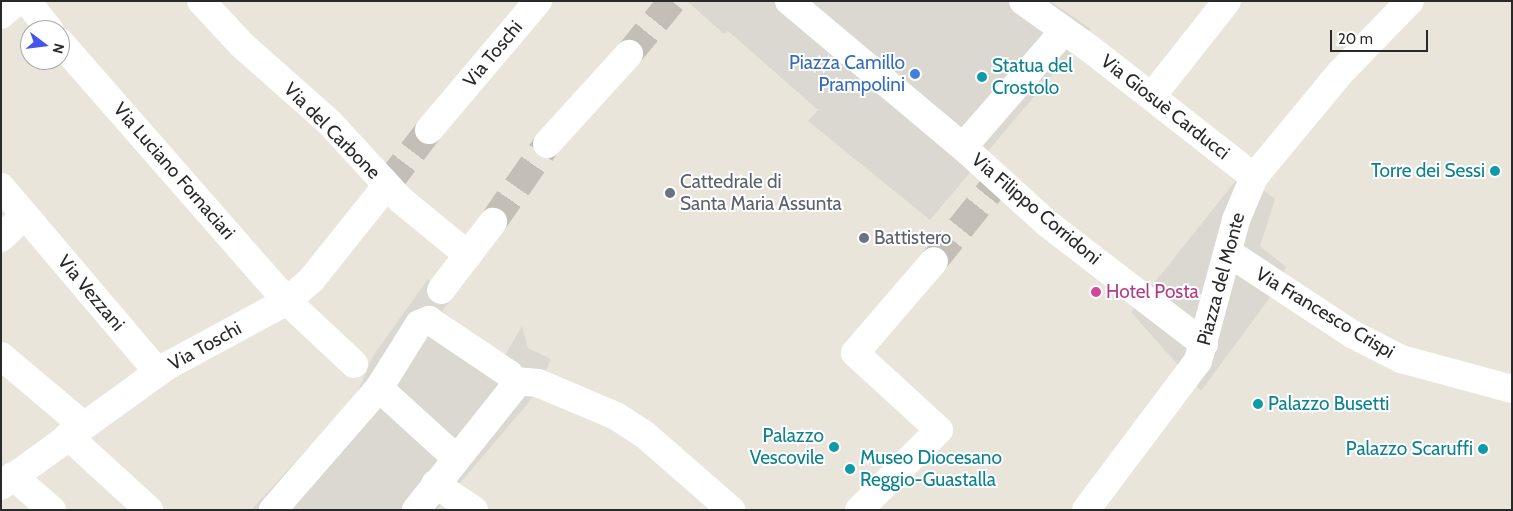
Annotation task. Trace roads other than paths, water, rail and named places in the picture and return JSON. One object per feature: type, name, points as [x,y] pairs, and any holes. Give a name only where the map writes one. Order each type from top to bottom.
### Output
[{"type":"street","points":[[1,14],[17,1]]},
{"type":"street","points":[[27,1],[42,20]]},
{"type":"street","name":"Via del Carbone","points":[[202,1],[242,45],[329,122],[387,185],[468,255]]},
{"type":"street","points":[[789,1],[963,147],[1070,34],[1023,1]]},
{"type":"street","points":[[1152,96],[1228,1]]},
{"type":"street","points":[[1253,179],[1340,73],[1410,1]]},
{"type":"street","name":"Via Toschi","points":[[428,130],[531,4]]},
{"type":"street","name":"Via Giosuè Carducci","points":[[1070,34],[1152,96],[1253,179]]},
{"type":"street","name":"Via Luciano Fornaciari","points":[[70,53],[287,301],[354,364]]},
{"type":"street","points":[[547,144],[629,54]]},
{"type":"street","name":"Via Filippo Corridoni","points":[[963,147],[995,182],[1204,344]]},
{"type":"street","name":"Piazza del Monte","points":[[1086,510],[1189,377],[1204,344],[1229,253],[1253,179]]},
{"type":"street","name":"Via Toschi","points":[[7,481],[158,372],[287,301],[312,278],[387,185]]},
{"type":"street","name":"Via Vezzani","points":[[1,187],[158,372]]},
{"type":"street","points":[[1,238],[25,215]]},
{"type":"street","points":[[440,290],[493,222]]},
{"type":"street","name":"Via Francesco Crispi","points":[[1229,253],[1352,334],[1401,359],[1512,389]]},
{"type":"street","points":[[859,510],[939,430],[856,353],[934,261]]},
{"type":"street","points":[[273,510],[379,388],[419,324],[426,320],[434,322],[515,381],[538,383],[616,416],[644,434],[731,510]]},
{"type":"street","points":[[1,356],[76,431],[148,510]]},
{"type":"street","points":[[416,510],[456,458],[512,392],[515,381]]},
{"type":"street","points":[[379,388],[456,458]]},
{"type":"street","points":[[7,481],[52,510]]},
{"type":"street","points":[[435,484],[474,510]]},
{"type":"tunnel","points":[[629,54],[672,1]]},
{"type":"tunnel","points":[[387,185],[429,130]]},
{"type":"tunnel","points":[[493,222],[547,144]]},
{"type":"tunnel","points":[[934,261],[994,186]]},
{"type":"place","name":"Piazza Camillo Prampolini","points":[[915,74]]},
{"type":"place","name":"Statua del Crostolo","points":[[982,77]]},
{"type":"place","name":"Torre dei Sessi","points":[[1495,171]]},
{"type":"place","name":"Cattedrale di Santa Maria Assunta","points":[[670,193]]},
{"type":"place","name":"Battistero","points":[[864,238]]},
{"type":"place","name":"Hotel Posta","points":[[1096,292]]},
{"type":"place","name":"Palazzo Busetti","points":[[1258,404]]},
{"type":"place","name":"Palazzo Vescovile","points":[[834,447]]},
{"type":"place","name":"Palazzo Scaruffi","points":[[1483,449]]},
{"type":"place","name":"Museo Diocesano Reggio-Guastalla","points":[[850,469]]}]
